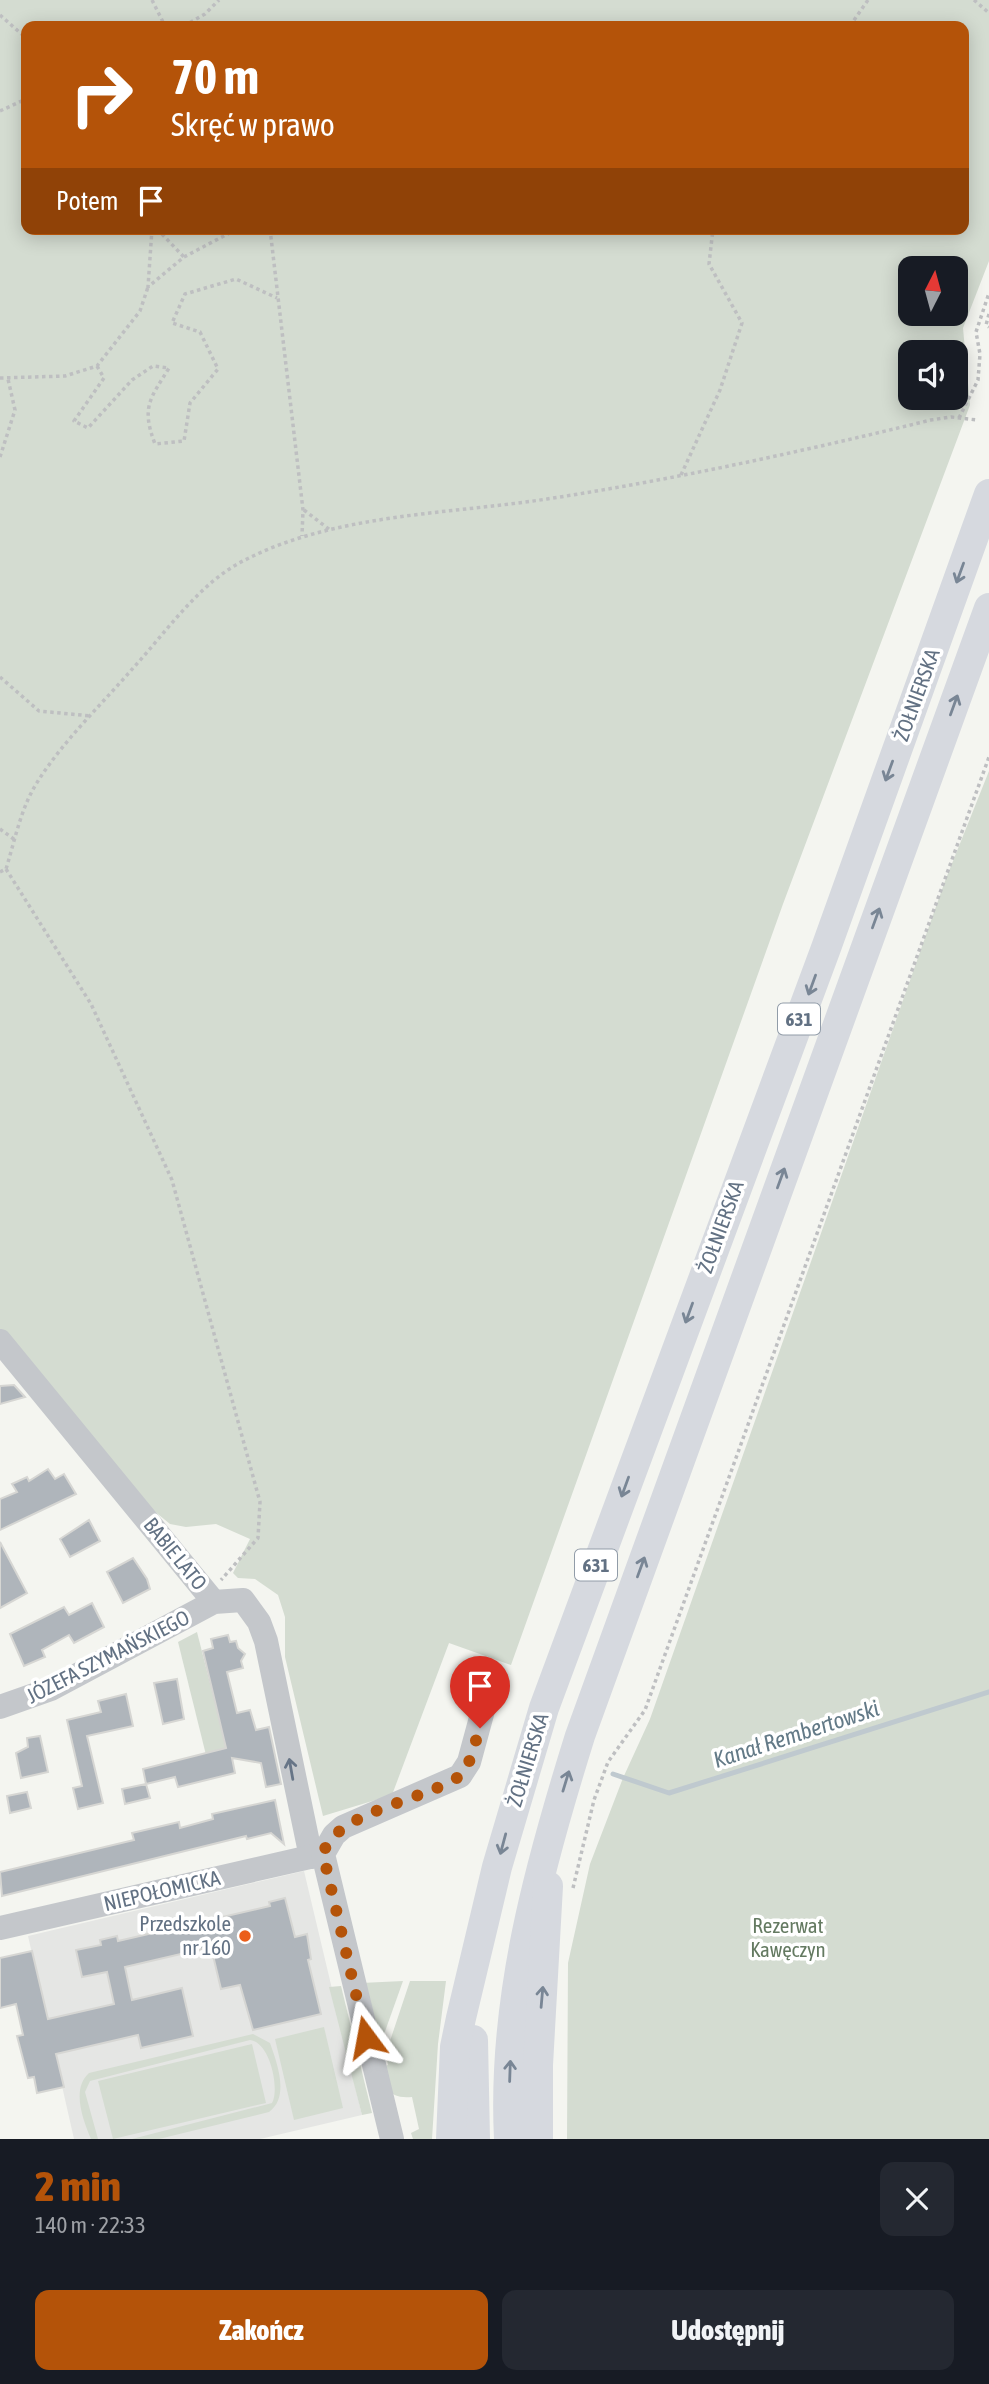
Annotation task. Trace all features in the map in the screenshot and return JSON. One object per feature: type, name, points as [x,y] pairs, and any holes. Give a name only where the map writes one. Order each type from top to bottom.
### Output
[{"type":"main road","name":"ŻOŁNIERSKA","points":[[475,1966],[497,1867],[544,1708],[825,948],[989,494]]},
{"type":"main road","name":"ŻOŁNIERSKA","points":[[547,1847],[580,1736],[989,608]]},
{"type":"main road","points":[[538,2139],[538,2065],[548,1907],[547,1847]]},
{"type":"main road","name":"631","points":[[509,2139],[516,1988],[527,1920],[547,1847]]},
{"type":"main road","points":[[451,2139],[456,2039],[475,1966]]},
{"type":"main road","name":"631","points":[[475,1966],[475,2139]]},
{"type":"street","points":[[975,532],[989,479]]},
{"type":"street","name":"BABIE LATO","points":[[0,1341],[214,1602],[223,1599],[243,1600],[260,1622],[310,1842]]},
{"type":"street","name":"JÓZEFA SZYMAŃSKIEGO","points":[[0,1707],[51,1689],[214,1602]]},
{"type":"street","points":[[310,1842],[460,1776],[469,1762],[485,1703]]},
{"type":"street","points":[[310,1842],[324,1823],[338,1831]]},
{"type":"street","points":[[310,1842],[392,2139]]},
{"type":"street","name":"NIEPOŁOMICKA","points":[[0,1928],[310,1842]]},
{"type":"path","points":[[152,0],[162,21]]},
{"type":"path","points":[[193,21],[205,14],[219,0]]},
{"type":"path","points":[[853,21],[868,0]]},
{"type":"path","points":[[974,0],[989,13]]},
{"type":"path","points":[[0,15],[21,34]]},
{"type":"path","points":[[0,111],[21,101]]},
{"type":"path","points":[[0,378],[65,376],[97,366],[140,311],[148,287],[153,235]]},
{"type":"path","points":[[160,235],[184,257]]},
{"type":"path","points":[[148,287],[184,257],[226,235]]},
{"type":"path","points":[[271,235],[303,510],[302,536]]},
{"type":"path","points":[[681,475],[720,390],[742,323],[709,264],[712,235]]},
{"type":"path","points":[[97,366],[104,378],[74,421],[88,428],[132,380],[153,366],[169,368],[147,404],[147,424],[155,444],[184,441],[190,402],[218,369],[200,332],[172,323],[185,294],[236,279],[278,298]]},
{"type":"path","points":[[959,418],[978,380],[980,354],[975,332],[989,293]]},
{"type":"path","points":[[989,314],[986,325],[989,327]]},
{"type":"path","points":[[0,457],[15,410],[8,379]]},
{"type":"path","points":[[0,873],[6,869],[37,782],[91,716],[201,593],[243,561],[302,536],[330,530],[548,499],[775,458],[932,420],[977,420]]},
{"type":"path","points":[[303,510],[330,530]]},
{"type":"path","points":[[0,677],[39,711],[91,716]]},
{"type":"path","points":[[572,1893],[594,1800],[608,1762],[645,1710],[989,757]]},
{"type":"path","points":[[0,830],[15,840]]},
{"type":"path","points":[[6,869],[91,1004],[176,1194],[260,1502],[258,1538],[223,1575],[214,1602]]},
{"type":"shaded area","points":[[304,1871],[362,2115],[260,2139],[74,2139],[28,1936]]},
{"type":"green space","points":[[0,0],[989,0],[989,261],[968,315],[968,256],[898,256],[898,326],[964,326],[964,340],[898,340],[898,410],[968,410],[968,383],[970,405],[783,904],[511,1665],[449,1643],[392,1795],[323,1816],[285,1657],[285,1617],[278,1595],[255,1579],[238,1578],[233,1573],[250,1539],[216,1524],[186,1527],[170,1524],[148,1506],[0,1334]]},
{"type":"green space","name":"Rezerwat Kawęczyn","points":[[989,771],[989,2139],[567,2139],[568,1963],[590,1864],[623,1778],[650,1719],[945,881]]},
{"type":"green space","points":[[197,1632],[227,1750],[206,1755],[178,1642]]},
{"type":"green space","points":[[403,1981],[377,2054],[361,1983]]},
{"type":"green space","points":[[410,1981],[446,1981],[438,2044],[432,2139],[413,2139],[411,2133],[419,2129],[412,2097],[393,2094],[380,2068],[388,2065],[386,2053]]},
{"type":"green space","points":[[341,1986],[372,2113],[362,2115],[329,1987]]},
{"type":"green space","points":[[324,2027],[343,2108],[294,2120],[275,2039]]},
{"type":"green space","points":[[253,2034],[270,2043],[280,2079],[279,2098],[269,2112],[159,2139],[132,2139],[272,2103],[275,2088],[272,2067],[263,2049],[250,2040],[90,2081],[85,2092],[98,2139],[91,2139],[80,2105],[81,2087],[89,2073]]},
{"type":"green space","points":[[252,2044],[266,2103],[113,2139],[98,2081]]},
{"type":"building","points":[[14,1385],[25,1397],[0,1404],[0,1386]]},
{"type":"building","points":[[48,1469],[55,1479],[64,1474],[76,1494],[0,1530],[0,1499],[17,1492],[12,1484],[27,1477],[29,1481]]},
{"type":"building","points":[[89,1520],[100,1541],[70,1557],[60,1539]]},
{"type":"building","points":[[0,1542],[27,1593],[0,1608]]},
{"type":"building","points":[[133,1558],[147,1579],[150,1589],[123,1603],[107,1572]]},
{"type":"building","points":[[92,1603],[104,1627],[74,1643],[69,1635],[42,1650],[45,1657],[24,1666],[10,1634],[64,1607],[69,1615]]},
{"type":"building","points":[[228,1635],[230,1642],[236,1641],[238,1648],[245,1654],[241,1661],[243,1668],[227,1672],[237,1713],[250,1710],[256,1730],[269,1727],[281,1784],[266,1787],[261,1763],[232,1758],[235,1773],[178,1787],[175,1777],[146,1784],[143,1769],[226,1748],[203,1651],[213,1648],[211,1639]]},
{"type":"building","points":[[177,1679],[184,1719],[163,1724],[154,1683]]},
{"type":"building","points":[[126,1694],[133,1726],[87,1736],[103,1803],[78,1809],[73,1788],[82,1786],[67,1720],[101,1712],[98,1701]]},
{"type":"building","points":[[40,1736],[48,1772],[21,1778],[16,1753],[28,1747],[27,1738]]},
{"type":"building","points":[[146,1784],[150,1798],[125,1804],[122,1789]]},
{"type":"building","points":[[27,1792],[31,1808],[10,1813],[7,1796]]},
{"type":"building","points":[[275,1800],[284,1844],[271,1833],[247,1839],[246,1836],[2,1896],[0,1872],[134,1840],[132,1833],[179,1822],[180,1828],[213,1819],[212,1814]]},
{"type":"building","points":[[285,1898],[295,1937],[307,1934],[311,1959],[308,1960],[321,2014],[253,2030],[240,1985],[221,1989],[211,1947],[125,1967],[132,2000],[182,1988],[193,2036],[141,2048],[138,2035],[56,2054],[64,2087],[37,2093],[34,2077],[28,2078],[17,2036],[23,2035],[16,2004],[0,2008],[0,1958],[32,1951],[48,2019],[114,2004],[107,1972],[82,1977],[76,1950],[101,1945],[100,1940],[117,1936],[118,1941],[270,1906],[269,1902]]},
{"type":"waterway","name":"Kanał Rembertowski","points":[[613,1774],[669,1793],[989,1692]]},
{"type":"place","name":"Przedszkole nr 160","points":[[245,1936]]},
{"type":"route","points":[[366,2037],[323,1854],[325,1847],[334,1835],[351,1823],[450,1783],[460,1776],[469,1762],[480,1728]]}]
